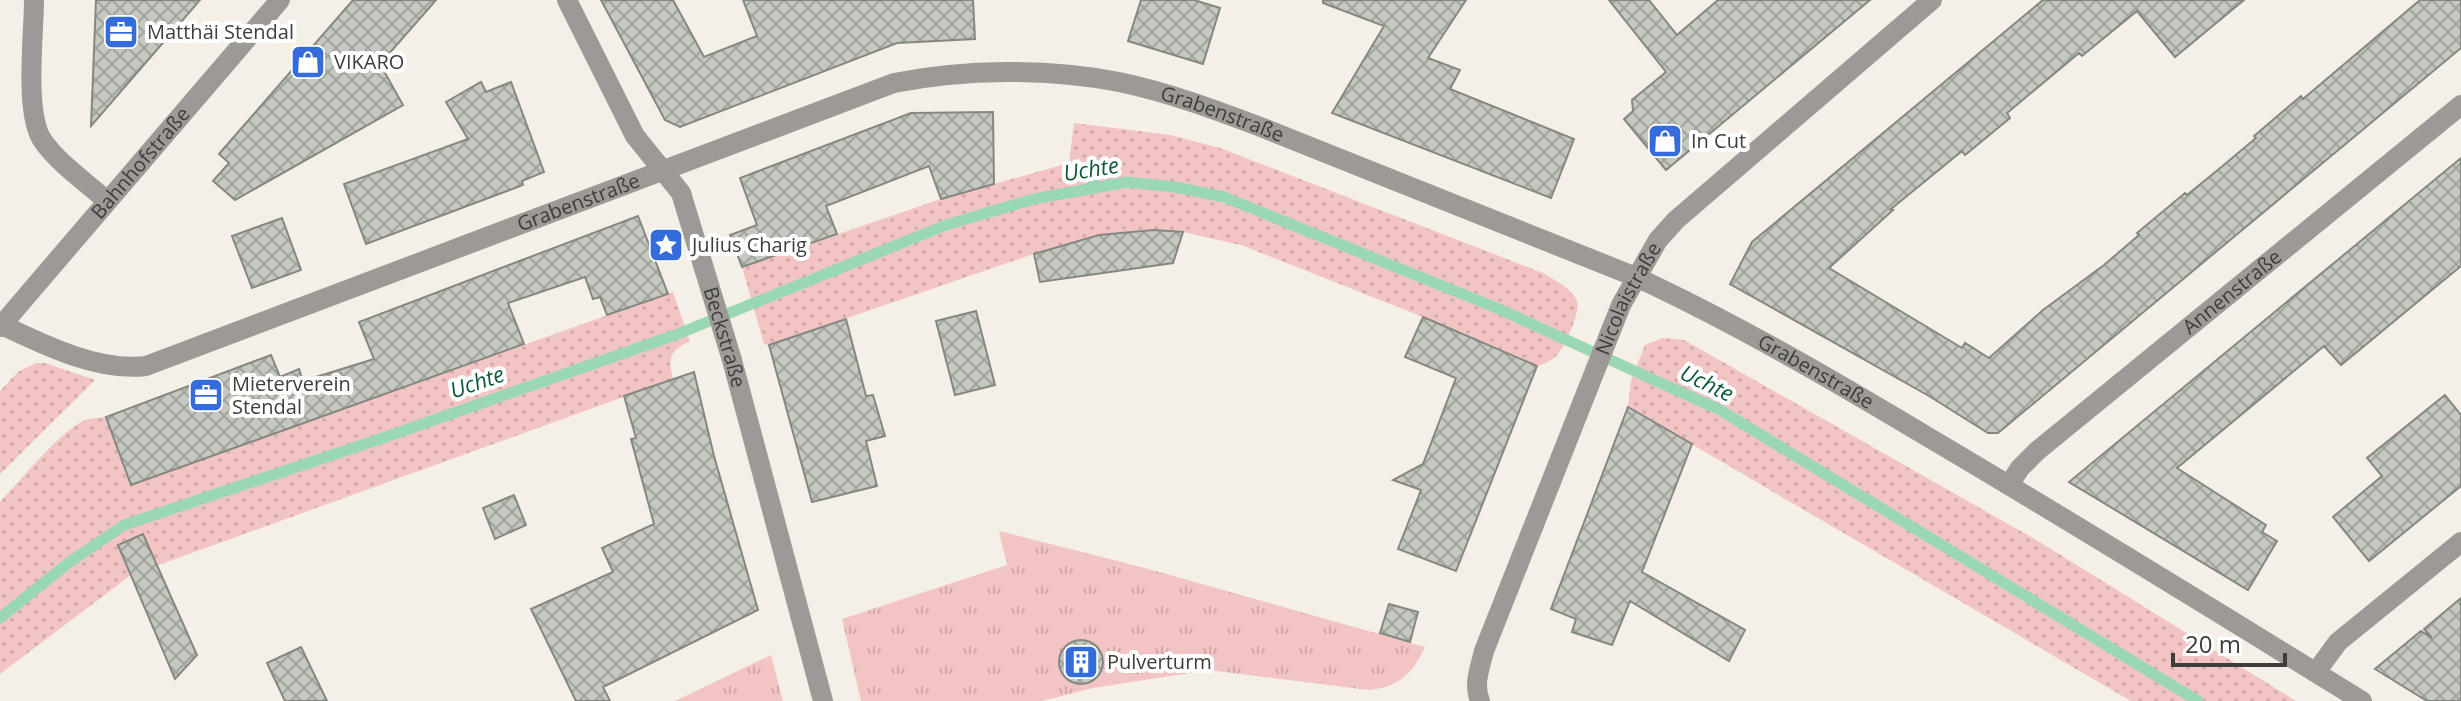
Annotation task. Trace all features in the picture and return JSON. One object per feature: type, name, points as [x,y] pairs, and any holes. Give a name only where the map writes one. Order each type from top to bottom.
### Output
[{"type":"street","points":[[34,0],[32,105],[40,139],[107,201]]},
{"type":"street","name":"Bahnhofstraße","points":[[1,326],[280,0]]},
{"type":"street","name":"Beckstraße","points":[[567,0],[635,136],[681,193],[732,360],[823,701]]},
{"type":"street","name":"Nicolaistraße","points":[[1480,701],[1477,678],[1484,651],[1618,312],[1658,240],[1676,220],[1932,0]]},
{"type":"street","name":"Grabenstraße","points":[[1,326],[58,351],[117,366],[146,366],[894,83],[950,76],[1068,75],[1118,82],[1209,108],[1636,277],[1739,327],[2009,485],[2362,701]]},
{"type":"street","name":"Annenstraße","points":[[2009,485],[2037,451],[2461,105]]},
{"type":"street","points":[[2316,672],[2338,642],[2461,542]]},
{"type":"green space","points":[[1074,123],[1170,135],[1220,148],[1543,273],[1575,296],[1578,306],[1572,328],[1558,354],[1537,366],[1241,245],[1183,232],[1154,230],[1099,235],[1048,249],[769,345],[764,344],[742,267],[941,199],[1069,163]]},
{"type":"green space","points":[[673,292],[690,341],[672,356],[673,379],[131,575],[0,674],[0,502],[50,448],[81,422],[106,417],[131,484]]},
{"type":"green space","points":[[1663,338],[1684,340],[2038,541],[2296,701],[2131,701],[1628,407],[1631,380],[1645,345]]},
{"type":"green space","points":[[36,363],[45,363],[95,380],[0,474],[0,391],[18,372]]},
{"type":"green space","points":[[999,531],[1145,568],[1425,647],[1404,677],[1389,686],[1369,690],[1209,670],[1093,688],[1042,701],[861,701],[842,619],[1007,565]]},
{"type":"green space","points":[[771,655],[783,701],[675,701]]},
{"type":"building","name":"Matthäi Stendal","points":[[96,0],[200,0],[91,126]]},
{"type":"building","points":[[353,0],[436,0],[380,64],[403,105],[235,200],[213,181],[229,163],[219,154]]},
{"type":"building","points":[[601,0],[673,0],[704,57],[757,36],[743,0],[973,0],[975,39],[897,43],[680,127],[665,120]]},
{"type":"building","points":[[1141,0],[1194,0],[1220,8],[1203,64],[1128,41]]},
{"type":"building","points":[[1323,0],[1466,0],[1428,58],[1460,70],[1450,89],[1574,139],[1551,198],[1332,113],[1384,26],[1323,3]]},
{"type":"building","points":[[1609,0],[1649,0],[1677,35],[1718,0],[1870,0],[1666,170],[1624,119],[1633,111],[1632,100],[1666,72]]},
{"type":"building","points":[[2043,0],[2244,0],[2175,57],[2137,11],[2082,56],[2079,53],[2007,113],[2010,118],[1965,155],[1962,151],[1891,209],[1829,268],[1962,348],[1965,343],[1989,358],[2043,310],[2104,265],[2139,235],[2137,233],[2219,169],[2301,96],[2303,99],[2420,0],[2461,0],[2461,48],[1998,433],[1988,433],[1929,396],[1730,284],[1752,242]]},
{"type":"building","points":[[481,82],[486,92],[511,82],[544,172],[522,181],[523,185],[366,244],[344,184],[468,139],[446,102]]},
{"type":"building","points":[[993,112],[994,184],[941,199],[929,166],[826,206],[837,234],[742,267],[730,235],[757,225],[740,178],[911,113]]},
{"type":"building","points":[[2461,158],[2461,266],[2341,365],[2324,346],[2177,468],[2266,525],[2262,532],[2277,541],[2248,590],[2069,482]]},
{"type":"building","points":[[638,216],[668,294],[607,315],[600,297],[593,299],[585,277],[508,303],[524,344],[131,485],[106,417],[271,355],[280,377],[299,369],[303,381],[374,359],[359,322]]},
{"type":"building","points":[[282,218],[301,270],[252,288],[232,236]]},
{"type":"building","points":[[1154,230],[1183,232],[1173,263],[1040,282],[1034,254],[1099,235]]},
{"type":"building","points":[[976,311],[995,385],[955,395],[936,321]]},
{"type":"building","points":[[1423,317],[1537,366],[1456,571],[1398,549],[1421,490],[1393,480],[1423,464],[1456,378],[1405,357]]},
{"type":"building","points":[[846,319],[866,396],[873,395],[885,436],[866,441],[877,486],[812,502],[769,345]]},
{"type":"building","points":[[694,372],[714,456],[758,610],[603,687],[610,701],[576,701],[531,609],[613,572],[602,548],[654,524],[631,439],[636,438],[624,396]]},
{"type":"building","points":[[2445,395],[2461,415],[2461,486],[2369,561],[2333,517],[2382,476],[2367,458]]},
{"type":"building","points":[[1628,407],[1692,444],[1642,572],[1745,630],[1729,661],[1630,601],[1612,645],[1572,632],[1576,619],[1551,609]]},
{"type":"building","points":[[514,495],[526,525],[495,539],[483,508]]},
{"type":"building","points":[[143,534],[197,655],[175,679],[118,545]]},
{"type":"building","points":[[2461,598],[2461,701],[2427,701],[2375,669],[2421,631],[2432,638],[2424,629]]},
{"type":"building","points":[[1389,604],[1418,612],[1410,642],[1380,633]]},
{"type":"building","name":"Pulverturm","points":[[1081,640],[1096,647],[1103,662],[1096,677],[1081,684],[1066,677],[1059,662],[1066,647]]},
{"type":"building","points":[[301,647],[327,701],[285,701],[267,663]]},
{"type":"waterway","points":[[1093,187],[1094,164]]},
{"type":"waterway","name":"Uchte","points":[[0,618],[67,564],[124,525],[678,334],[946,225],[1034,199],[1127,182],[1224,197],[1499,309],[1720,410],[2198,701]]},
{"type":"place","name":"Matthäi Stendal","points":[[121,32]]},
{"type":"place","name":"VIKARO","points":[[308,62]]},
{"type":"place","name":"In Cut","points":[[1665,141]]},
{"type":"place","name":"Julius Charig","points":[[666,245]]},
{"type":"place","name":"Mieterverein Stendal","points":[[206,395]]},
{"type":"place","name":"Pulverturm","points":[[1081,662]]}]
